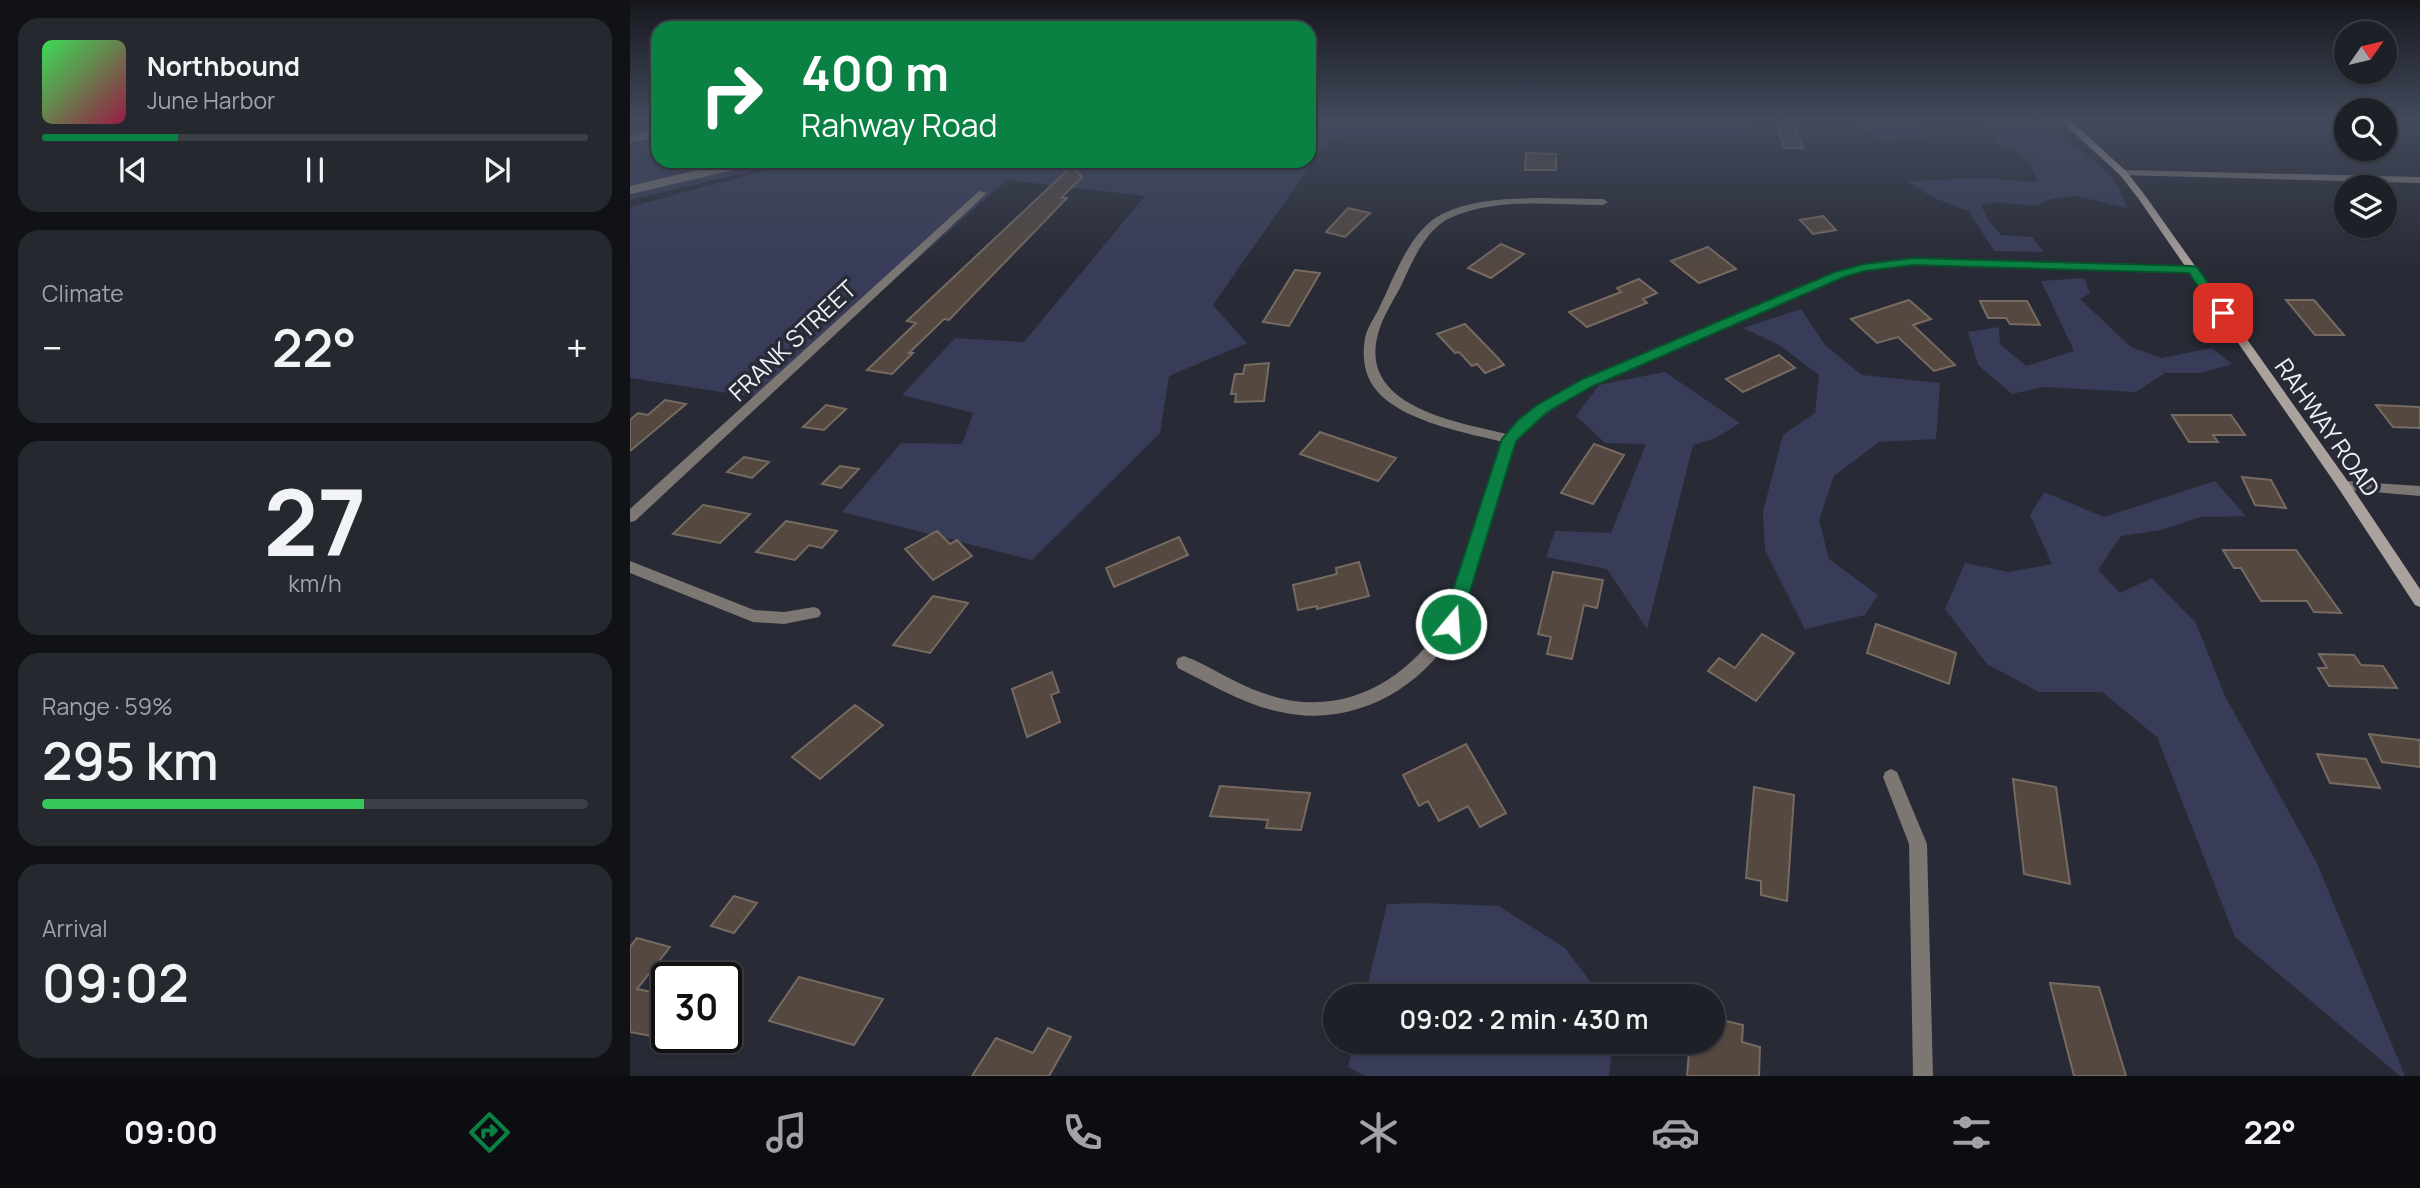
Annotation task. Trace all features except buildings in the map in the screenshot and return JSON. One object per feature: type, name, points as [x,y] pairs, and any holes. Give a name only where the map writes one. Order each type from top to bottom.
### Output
[{"type":"street","name":"RAHWAY ROAD","points":[[2119,169],[2344,486],[2420,601]]},
{"type":"street","points":[[2123,173],[2420,180]]},
{"type":"street","name":"FRANK STREET","points":[[630,517],[982,193]]},
{"type":"street","points":[[1510,439],[1427,416],[1396,401],[1375,380],[1368,365],[1366,351],[1372,333],[1426,232],[1443,217],[1484,204],[1603,202]]},
{"type":"street","points":[[1184,663],[1245,694],[1279,705],[1309,709],[1344,707],[1398,685],[1438,650],[1451,624],[1510,439],[1542,408],[1588,382],[1839,275],[1864,268],[1913,262],[2192,270]]},
{"type":"street","points":[[2344,486],[2420,491]]},
{"type":"street","points":[[630,567],[753,616],[783,618],[814,613]]},
{"type":"street","points":[[1891,777],[1918,844],[1923,1076]]},
{"type":"lane","points":[[630,191],[720,169]]},
{"type":"shaded area","points":[[630,169],[759,169],[630,200]]},
{"type":"shaded area","points":[[769,169],[1308,169],[1213,305],[1247,343],[1169,376],[1160,433],[1032,560],[842,512],[901,443],[962,444],[973,413],[902,395],[955,338],[1024,342],[1145,196],[1007,180],[760,398],[630,378],[630,207]]},
{"type":"shaded area","points":[[2033,169],[2103,169],[2121,192],[2127,208],[2077,196],[2051,199],[2036,206],[1994,202],[1981,205],[1988,220],[2001,235],[2032,237],[2044,252],[1994,251],[1969,211],[1934,198],[1907,181],[1981,178],[2037,182]]},
{"type":"shaded area","points":[[2084,278],[2090,293],[2080,299],[2131,347],[2161,358],[2212,348],[2232,364],[2200,373],[2165,373],[2136,392],[2043,387],[2012,394],[1978,365],[1968,332],[1999,327],[2000,344],[2026,366],[2074,351],[2041,281]]},
{"type":"shaded area","points":[[1801,309],[1825,345],[1862,375],[1940,383],[1936,439],[1879,442],[1834,476],[1819,520],[1829,559],[1878,595],[1865,615],[1805,629],[1765,550],[1763,511],[1783,435],[1815,413],[1819,375],[1779,345],[1743,328]]},
{"type":"shaded area","points":[[1665,372],[1740,423],[1716,438],[1693,445],[1647,629],[1607,569],[1546,557],[1555,531],[1611,533],[1646,444],[1605,443],[1576,416],[1599,385]]},
{"type":"shaded area","points":[[2215,481],[2246,516],[2201,517],[2161,530],[2121,536],[2098,570],[2120,593],[2152,578],[2196,623],[2225,696],[2316,861],[2405,1076],[2400,1076],[2235,937],[2157,737],[2102,692],[2039,692],[1987,664],[1945,609],[1965,563],[2009,572],[2052,564],[2030,515],[2044,492],[2104,517]]},
{"type":"shaded area","points":[[1387,904],[1499,906],[1565,948],[1592,984],[1368,984]]},
{"type":"shaded area","points":[[1351,1054],[1612,1054],[1609,1076],[1365,1076],[1348,1067]]},
{"type":"route","points":[[1451,624],[1510,439],[1524,423],[1542,408],[1588,382],[1839,275],[1864,268],[1913,262],[2192,270],[2223,313]]}]
